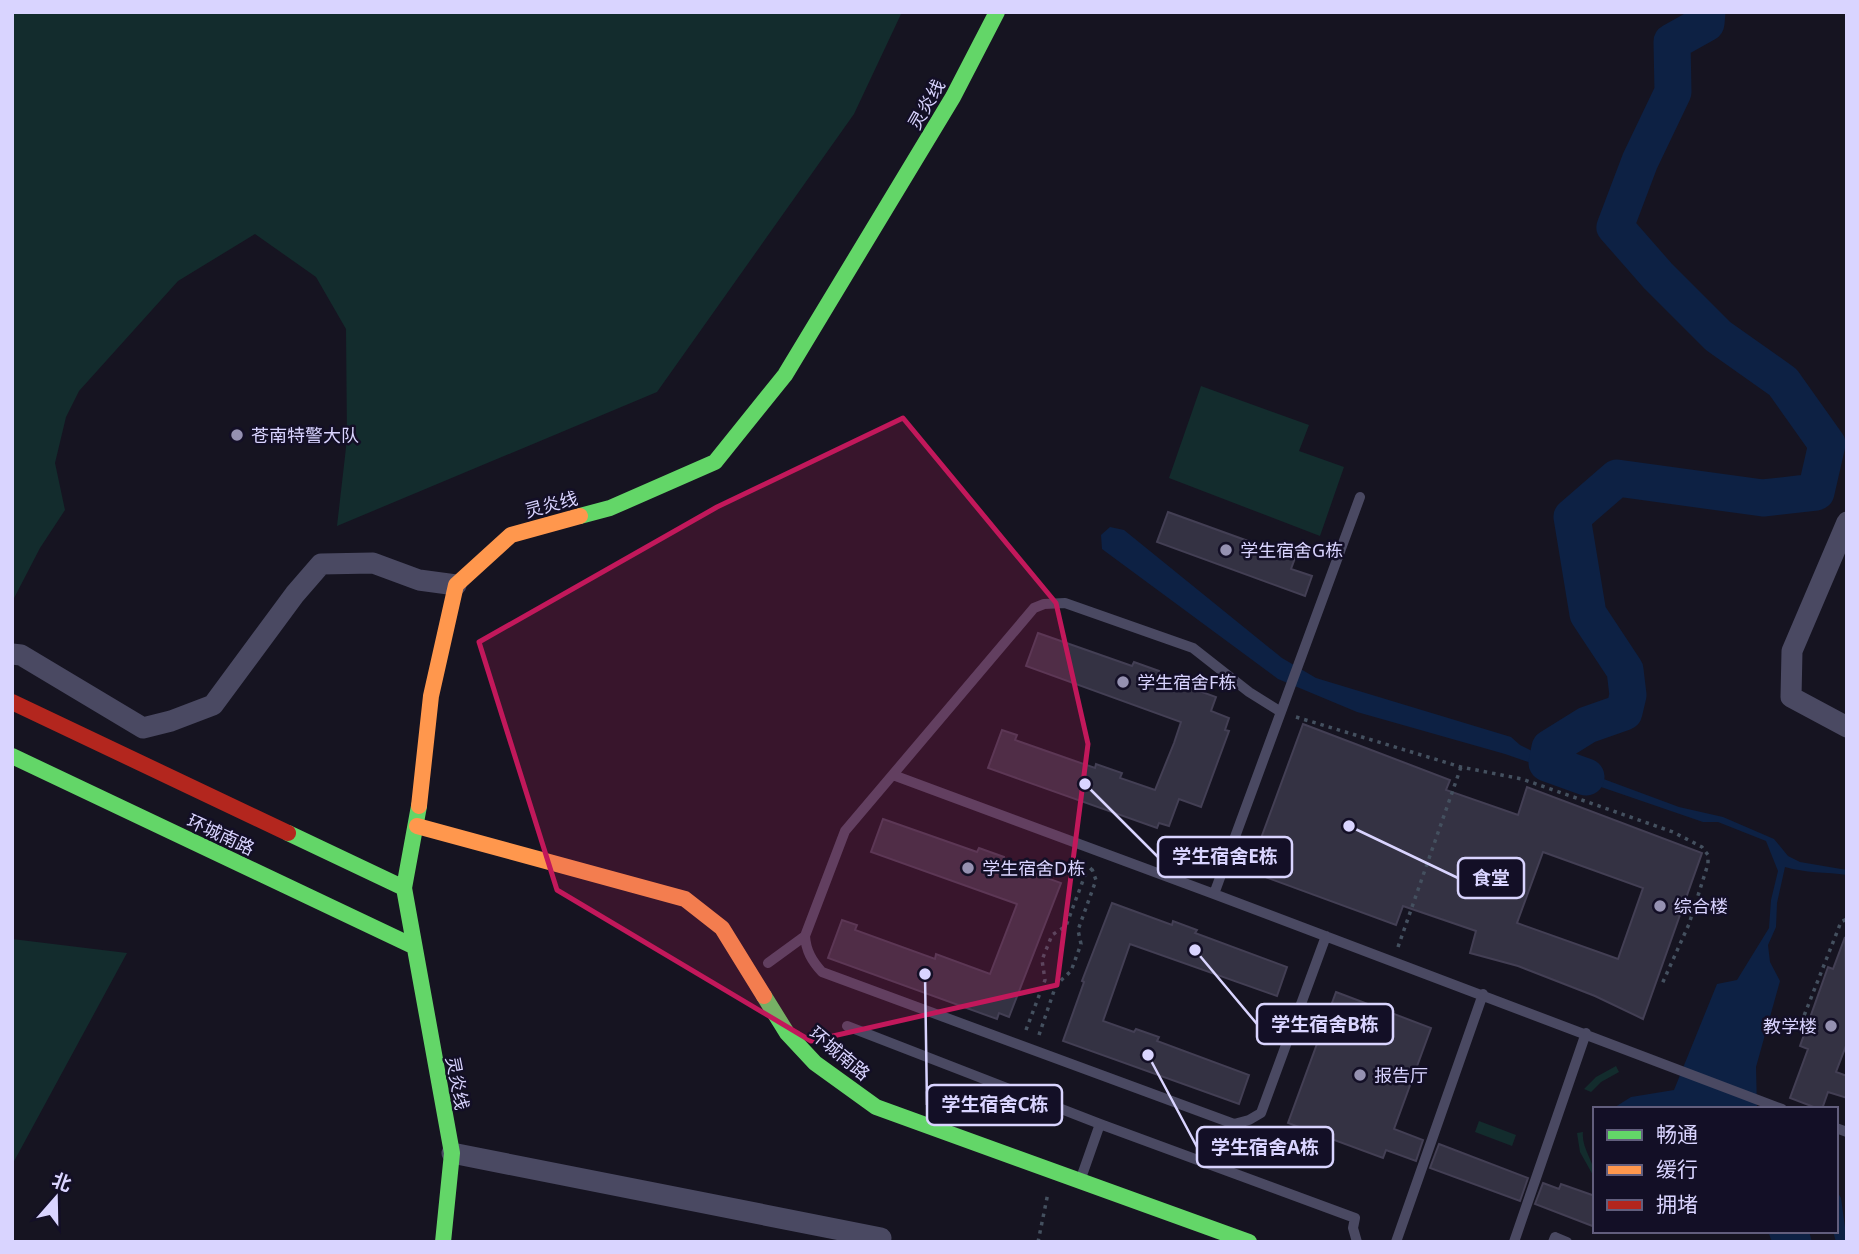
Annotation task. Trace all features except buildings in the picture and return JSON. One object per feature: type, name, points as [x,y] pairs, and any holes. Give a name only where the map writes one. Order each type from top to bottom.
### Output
[{"type":"main road","name":"灵炎线","points":[[443,1242],[452,1153],[404,888],[417,826],[431,696],[456,585],[511,534],[610,508],[715,462],[785,374],[953,97],[997,12]]},
{"type":"main road","name":"环城南路","points":[[12,702],[404,888]]},
{"type":"main road","name":"环城南路","points":[[12,756],[413,946]]},
{"type":"main road","name":"环城南路","points":[[417,826],[685,899],[722,928],[787,1033],[815,1063],[876,1107],[1249,1242]]},
{"type":"street","points":[[1847,522],[1793,651],[1791,697],[1847,727]]},
{"type":"street","points":[[12,654],[21,655],[143,728],[213,705],[295,594],[321,564],[373,563],[419,580],[456,585]]},
{"type":"street","points":[[452,1153],[881,1238]]},
{"type":"lane","points":[[1214,894],[1360,498]]},
{"type":"lane","points":[[1281,712],[1249,692],[1193,648],[1065,603],[1044,604],[1034,608],[845,831],[805,936],[806,946],[810,957],[822,972],[1234,1124],[1261,1113],[1326,936]]},
{"type":"lane","points":[[893,775],[1483,994],[1675,1070],[1777,1107]]},
{"type":"lane","points":[[768,963],[805,936]]},
{"type":"lane","points":[[1396,1242],[1483,994]]},
{"type":"lane","points":[[847,1026],[1355,1219],[1353,1228],[1357,1242]]},
{"type":"lane","points":[[1514,1242],[1586,1033]]},
{"type":"lane","points":[[1080,1181],[1100,1124]]},
{"type":"lane","points":[[1553,1242],[1555,1237],[1567,1242]]},
{"type":"path","points":[[1281,712],[1461,767],[1522,779],[1673,832],[1702,847],[1708,855],[1708,864],[1689,924],[1662,984]]},
{"type":"path","points":[[1393,961],[1461,767]]},
{"type":"path","points":[[1020,1045],[1045,980],[1042,960],[1052,934],[1066,926],[1085,875],[1093,869],[1099,852]]},
{"type":"path","points":[[1033,1050],[1056,985],[1071,971],[1082,944],[1078,930],[1096,880],[1093,869]]},
{"type":"path","points":[[1798,1031],[1841,922],[1847,919]]},
{"type":"path","points":[[1066,926],[1078,930]]},
{"type":"path","points":[[1045,980],[1056,985]]},
{"type":"path","points":[[1038,1242],[1052,1171]]},
{"type":"highlighted area","points":[[903,418],[1056,603],[1088,744],[1057,985],[811,1041],[557,890],[479,642],[717,507]]},
{"type":"green space","points":[[14,12],[902,12],[854,114],[657,392],[337,526],[347,439],[346,329],[316,277],[255,234],[178,281],[79,391],[66,417],[55,463],[65,510],[40,548],[12,602]]},
{"type":"green space","points":[[1201,386],[1309,425],[1299,451],[1344,467],[1320,536],[1169,478]]},
{"type":"green space","points":[[12,939],[127,953],[12,1165]]},
{"type":"green space","points":[[1616,1066],[1619,1072],[1601,1082],[1591,1092],[1584,1089],[1596,1077]]},
{"type":"green space","points":[[1479,1121],[1516,1135],[1512,1146],[1475,1132]]},
{"type":"green space","points":[[1583,1132],[1593,1175],[1580,1152],[1577,1133]]},
{"type":"water","points":[[1110,527],[1124,530],[1282,658],[1316,678],[1511,737],[1540,755],[1679,807],[1723,817],[1774,839],[1788,856],[1800,862],[1847,870],[1847,875],[1785,867],[1777,903],[1776,927],[1768,945],[1770,962],[1780,981],[1756,1067],[1757,1107],[1615,1107],[1631,1097],[1674,1090],[1717,984],[1737,980],[1769,928],[1771,900],[1778,871],[1766,841],[1718,822],[1703,822],[1505,754],[1357,712],[1278,679],[1102,549],[1101,535]]},
{"type":"water","points":[[1838,1193],[1847,1242],[1836,1242],[1834,1233],[1838,1233]]},
{"type":"water","points":[[1769,1233],[1810,1233],[1812,1242],[1772,1242]]},
{"type":"waterway","points":[[1586,777],[1547,763],[1550,748],[1587,725],[1624,712],[1628,695],[1625,670],[1588,614],[1572,517],[1617,478],[1763,498],[1816,492],[1827,444],[1783,382],[1718,336],[1658,276],[1615,227],[1640,161],[1673,92],[1672,42],[1706,23],[1707,12]]},
{"type":"traffic: fast","points":[[580,516],[610,508],[715,462],[785,375],[953,97],[997,12]]},
{"type":"traffic: fast","points":[[12,756],[413,946]]},
{"type":"traffic: fast","points":[[419,806],[404,888],[452,1153],[443,1242]]},
{"type":"traffic: fast","points":[[288,833],[404,888]]},
{"type":"traffic: fast","points":[[764,996],[787,1033],[815,1063],[876,1107],[1249,1242]]},
{"type":"traffic: slow","points":[[419,806],[431,696],[456,585],[511,535],[580,516]]},
{"type":"traffic: slow","points":[[417,826],[685,899],[722,928],[764,996]]},
{"type":"traffic: jam","points":[[12,702],[288,833]]},
{"type":"place","name":"苍南特警大队","points":[[237,435]]},
{"type":"place","name":"学生宿舍G栋","points":[[1226,550]]},
{"type":"place","name":"学生宿舍F栋","points":[[1123,682]]},
{"type":"place","name":"学生宿舍E栋","points":[[1085,784]]},
{"type":"place","name":"食堂","points":[[1349,826]]},
{"type":"place","name":"学生宿舍D栋","points":[[968,868]]},
{"type":"place","name":"综合楼","points":[[1660,906]]},
{"type":"place","name":"学生宿舍B栋","points":[[1195,950]]},
{"type":"place","name":"学生宿舍C栋","points":[[925,974]]},
{"type":"place","name":"教学楼","points":[[1831,1026]]},
{"type":"place","name":"学生宿舍A栋","points":[[1148,1055]]},
{"type":"place","name":"报告厅","points":[[1360,1075]]}]
